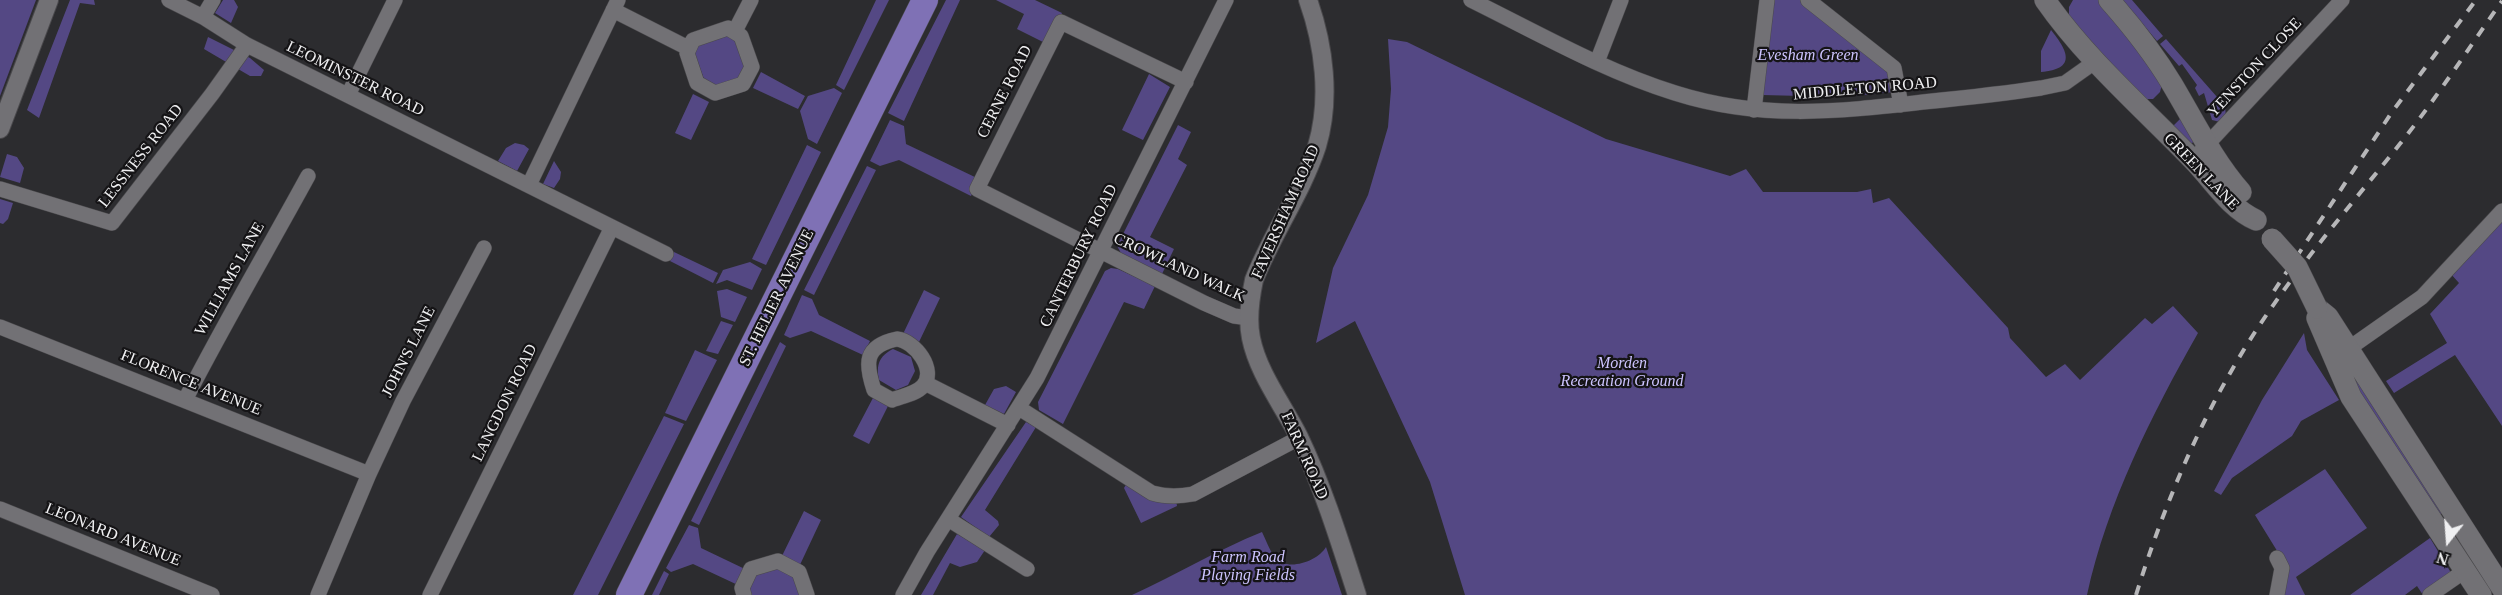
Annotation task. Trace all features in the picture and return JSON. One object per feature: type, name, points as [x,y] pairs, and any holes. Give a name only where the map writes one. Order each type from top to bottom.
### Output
[{"type":"highway","name":"ST. HELIER AVENUE","points":[[611,595],[907,0]]},
{"type":"highway","name":"ST. HELIER AVENUE","points":[[629,595],[925,0]]},
{"type":"main road","name":"GREEN LANE","points":[[2109,0],[2130,24],[2171,82],[2200,152],[2240,213],[2256,220],[2297,267],[2317,308]]},
{"type":"main road","name":"GREEN LANE","points":[[2049,1],[2096,61],[2141,106],[2160,129],[2200,152]]},
{"type":"main road","points":[[2141,106],[2159,101],[2167,93],[2171,82]]},
{"type":"main road","points":[[2317,308],[2328,317],[2502,588]]},
{"type":"main road","points":[[2317,308],[2317,320],[2346,389],[2481,595]]},
{"type":"main road","points":[[2438,528],[2457,516]]},
{"type":"street","points":[[0,129],[49,0]]},
{"type":"street","name":"LEOMINSTER ROAD","points":[[169,0],[203,17],[247,45],[666,254]]},
{"type":"street","points":[[203,17],[213,0]]},
{"type":"street","points":[[348,95],[395,0]]},
{"type":"street","points":[[735,31],[751,0]]},
{"type":"street","name":"CANTERBURY ROAD","points":[[903,595],[948,519],[1019,408],[1055,345],[1226,0]]},
{"type":"street","name":"FAVERSHAM ROAD","points":[[1249,318],[1254,280],[1261,261],[1317,146],[1323,111],[1324,74],[1317,24],[1308,0]]},
{"type":"street","name":"MIDDLETON ROAD","points":[[1472,0],[1631,78],[1676,94],[1755,110],[1784,113],[1816,113],[1901,105],[2041,88],[2066,83],[2096,61]]},
{"type":"street","points":[[1597,62],[1621,0]]},
{"type":"street","points":[[1755,110],[1767,0]]},
{"type":"street","points":[[1808,0],[1894,68],[1901,105]]},
{"type":"street","name":"YENSTON CLOSE","points":[[2200,152],[2342,0]]},
{"type":"street","points":[[529,185],[615,5],[688,48]]},
{"type":"street","name":"CERNE ROAD","points":[[982,178],[1061,22],[1186,82]]},
{"type":"street","points":[[728,28],[735,31],[741,36],[752,67],[743,84],[715,93],[697,83],[687,53],[688,48],[693,40],[728,28]]},
{"type":"street","name":"LESSNESS ROAD","points":[[0,189],[112,223],[247,45]]},
{"type":"street","name":"WILLIAMS LANE","points":[[185,400],[222,327],[238,304],[308,176]]},
{"type":"street","name":"CROWLAND WALK","points":[[982,178],[977,189],[1204,303],[1234,316],[1249,318]]},
{"type":"street","points":[[2348,349],[2422,297],[2502,211]]},
{"type":"street","name":"LANGDON ROAD","points":[[430,595],[612,227]]},
{"type":"street","name":"JOHN'S LANE","points":[[318,595],[369,474],[404,401],[484,248]]},
{"type":"street","name":"FARM ROAD","points":[[1249,318],[1250,337],[1260,364],[1299,438],[1337,533],[1357,595]]},
{"type":"street","name":"FLORENCE AVENUE","points":[[0,327],[369,474]]},
{"type":"street","points":[[925,383],[1008,425]]},
{"type":"street","points":[[1019,408],[1152,493],[1165,496],[1178,497],[1192,494],[1299,438]]},
{"type":"street","name":"LEONARD AVENUE","points":[[0,509],[212,595]]},
{"type":"street","points":[[948,519],[1027,569]]},
{"type":"street","points":[[2277,558],[2282,568],[2277,595]]},
{"type":"street","points":[[744,595],[742,588],[751,569],[778,561],[799,572],[807,595]]},
{"type":"street","points":[[2430,595],[2466,570]]},
{"type":"green space","points":[[0,0],[36,0],[0,96]]},
{"type":"green space","points":[[70,0],[94,0],[95,5],[80,3],[39,118],[27,110]]},
{"type":"green space","points":[[223,0],[234,0],[238,7],[231,23],[215,13]]},
{"type":"green space","points":[[876,0],[889,0],[844,90],[836,85]]},
{"type":"green space","points":[[946,0],[960,0],[904,121],[888,113]]},
{"type":"green space","points":[[996,0],[1035,0],[1062,13],[1047,44],[1017,29],[1024,14]]},
{"type":"green space","name":"Evesham Green","points":[[1773,0],[1801,0],[1885,67],[1894,92],[1842,97],[1762,95]]},
{"type":"green space","points":[[2073,0],[2100,0],[2162,84],[2160,92],[2153,99],[2143,99],[2069,17],[2069,7]]},
{"type":"green space","points":[[2122,0],[2132,0],[2163,36],[2157,41]]},
{"type":"green space","points":[[2051,30],[2062,45],[2066,58],[2060,67],[2041,72],[2041,51]]},
{"type":"green space","points":[[728,33],[736,36],[745,68],[737,80],[720,87],[705,82],[693,49],[697,43]]},
{"type":"green space","points":[[208,37],[250,58],[264,70],[261,76],[250,76],[204,49]]},
{"type":"green space","name":"Morden Recreation Ground","points":[[1388,39],[1407,42],[1606,139],[1730,176],[1746,169],[1763,192],[1857,192],[1871,189],[1873,203],[1889,198],[2008,328],[2010,338],[2046,377],[2065,364],[2080,380],[2145,318],[2152,324],[2173,306],[2198,333],[2148,427],[2119,493],[2106,527],[2087,595],[1465,595],[1430,482],[1355,321],[1316,343],[1333,268],[1368,195],[1388,127],[1391,89]]},
{"type":"green space","points":[[2166,39],[2225,106],[2226,117],[2220,122],[2212,120],[2204,93],[2199,96],[2195,88],[2197,85],[2182,64],[2179,66],[2160,44]]},
{"type":"green space","points":[[761,72],[805,96],[798,109],[753,88]]},
{"type":"green space","points":[[1149,74],[1170,87],[1143,140],[1122,130]]},
{"type":"green space","points":[[834,88],[842,93],[817,144],[808,139],[800,111],[808,96]]},
{"type":"green space","points":[[693,94],[709,102],[691,140],[675,133]]},
{"type":"green space","points":[[2183,116],[2196,140],[2188,146],[2171,128]]},
{"type":"green space","points":[[890,120],[904,126],[906,144],[979,179],[971,196],[899,160],[880,166],[870,161]]},
{"type":"green space","points":[[1178,125],[1191,132],[1178,159],[1187,165],[1150,237],[1174,249],[1162,274],[1121,253],[1117,246]]},
{"type":"green space","points":[[515,143],[529,149],[517,171],[498,161],[506,148]]},
{"type":"green space","points":[[807,145],[821,152],[766,265],[752,259]]},
{"type":"green space","points":[[7,154],[17,157],[24,168],[20,183],[0,177]]},
{"type":"green space","points":[[554,161],[561,172],[560,179],[554,188],[543,184]]},
{"type":"green space","points":[[867,166],[876,170],[814,295],[804,290]]},
{"type":"green space","points":[[0,199],[13,203],[8,219],[3,224],[0,223]]},
{"type":"green space","points":[[2502,213],[2502,426],[2455,355],[2394,393],[2386,381],[2447,343],[2430,314],[2459,283],[2450,273]]},
{"type":"green space","points":[[674,252],[718,273],[713,283],[670,261]]},
{"type":"green space","points":[[750,262],[762,269],[752,290],[727,280],[716,284],[723,270]]},
{"type":"green space","points":[[1111,268],[1155,286],[1144,309],[1124,302],[1063,424],[1039,410],[1038,402],[1105,271]]},
{"type":"green space","points":[[727,289],[747,297],[735,322],[721,317],[717,291]]},
{"type":"green space","points":[[924,290],[940,298],[919,342],[903,334]]},
{"type":"green space","points":[[802,295],[812,299],[819,315],[870,341],[863,355],[811,331],[790,338],[784,335]]},
{"type":"green space","points":[[2323,320],[2443,514],[2440,514],[2338,359]]},
{"type":"green space","points":[[721,321],[733,325],[718,354],[706,351]]},
{"type":"green space","points":[[2304,333],[2307,350],[2339,400],[2301,421],[2292,436],[2232,478],[2221,495],[2214,491],[2262,400]]},
{"type":"green space","points":[[780,342],[786,346],[699,525],[691,521]]},
{"type":"green space","points":[[893,349],[911,357],[915,371],[908,385],[896,390],[879,380],[878,375],[878,365],[882,358]]},
{"type":"green space","points":[[695,350],[717,360],[686,421],[665,413]]},
{"type":"green space","points":[[1006,386],[1016,392],[1004,414],[985,405],[994,389]]},
{"type":"green space","points":[[874,396],[889,404],[869,444],[853,436]]},
{"type":"green space","points":[[664,416],[684,424],[598,595],[573,595]]},
{"type":"green space","points":[[1026,422],[1036,427],[985,510],[998,521],[999,525],[989,537],[961,517]]},
{"type":"green space","points":[[2325,469],[2367,528],[2296,577],[2305,595],[2281,595],[2287,567],[2255,515]]},
{"type":"green space","points":[[1128,481],[1176,500],[1177,506],[1141,523],[1124,488]]},
{"type":"green space","points":[[804,511],[821,520],[798,569],[780,560]]},
{"type":"green space","points":[[689,525],[698,528],[701,548],[747,570],[740,586],[693,564],[671,572],[666,568]]},
{"type":"green space","name":"Farm Road Playing Fields","points":[[1262,532],[1275,558],[1287,564],[1310,560],[1326,547],[1342,595],[1132,595],[1229,547]]},
{"type":"green space","points":[[957,534],[985,550],[977,562],[960,567],[950,563],[933,595],[921,595]]},
{"type":"green space","points":[[2430,538],[2453,576],[2423,595],[2417,586],[2405,595],[2350,595]]},
{"type":"green space","points":[[777,565],[797,575],[804,595],[747,595],[754,572]]},
{"type":"green space","points":[[664,571],[669,574],[659,595],[652,595]]},
{"type":"railway","points":[[2274,291],[2392,112],[2476,0]]},
{"type":"railway","points":[[2136,595],[2159,526],[2186,459],[2218,395],[2255,332],[2325,237],[2413,128],[2502,1]]}]
